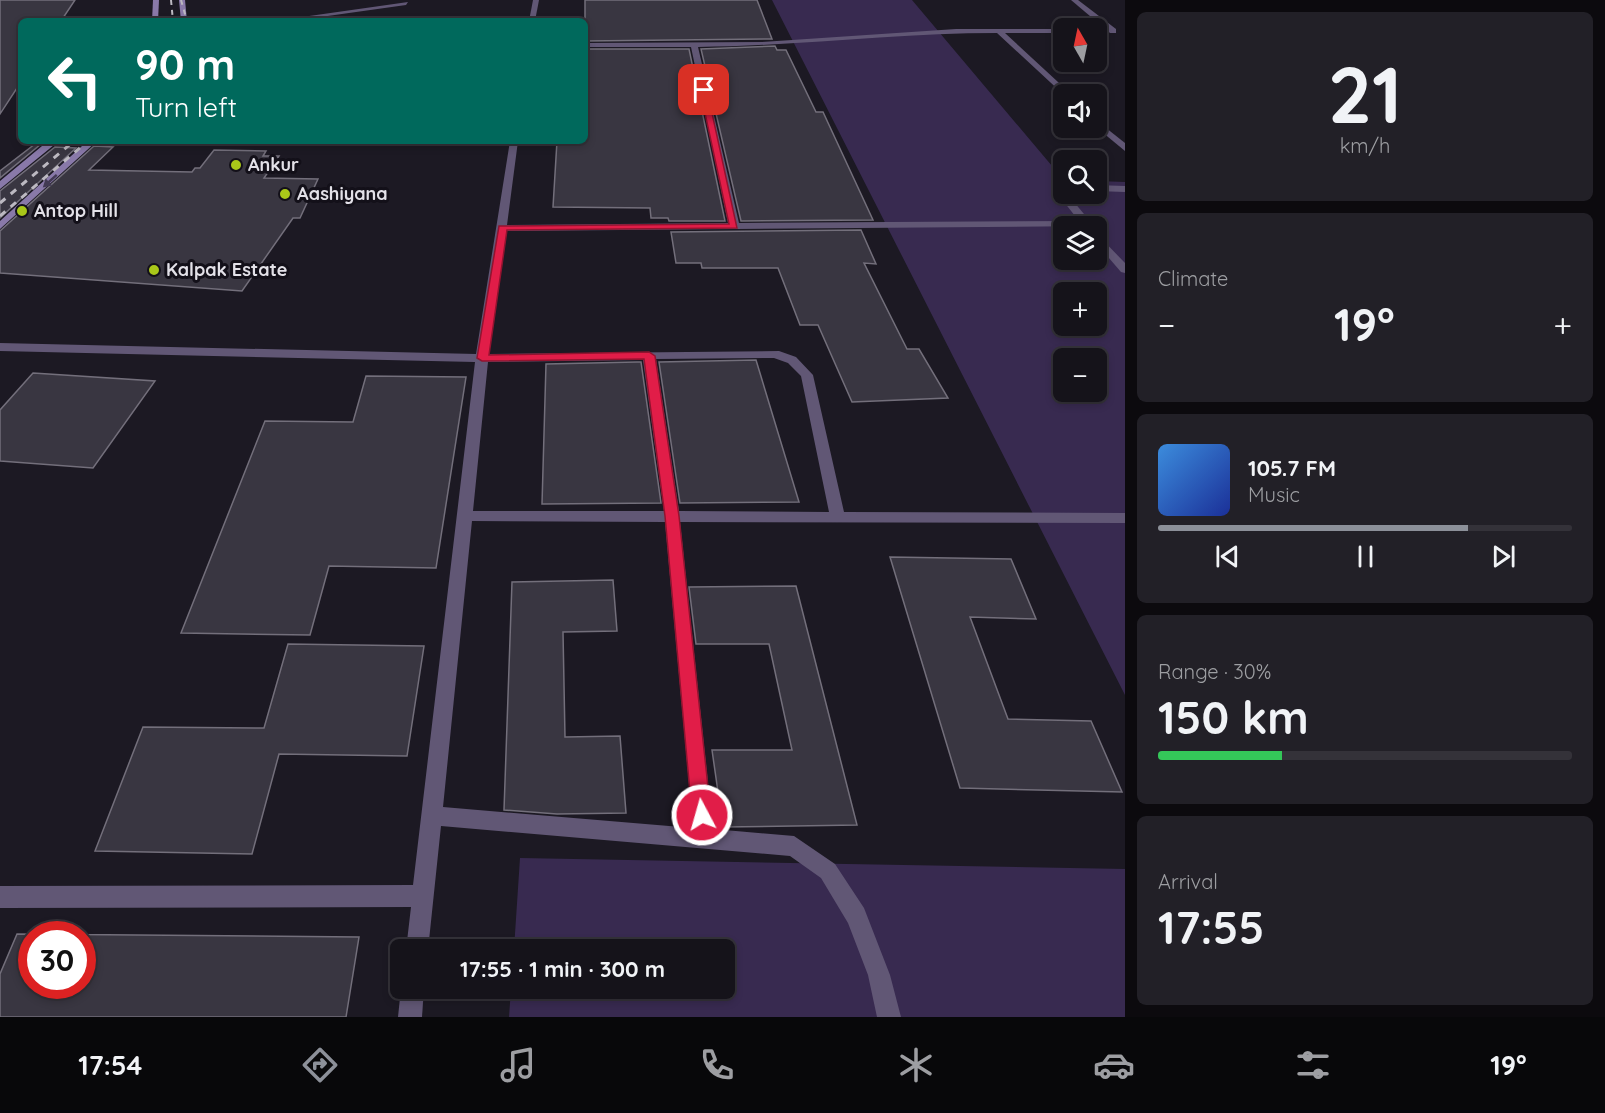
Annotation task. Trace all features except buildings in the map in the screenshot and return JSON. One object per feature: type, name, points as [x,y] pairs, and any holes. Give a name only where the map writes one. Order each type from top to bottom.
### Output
[{"type":"main road","points":[[155,18],[156,0]]},
{"type":"main road","points":[[182,0],[184,18]]},
{"type":"main road","points":[[0,186],[49,144]]},
{"type":"main road","points":[[0,226],[89,144]]},
{"type":"street","points":[[533,18],[536,0]]},
{"type":"street","points":[[1074,0],[1113,31]]},
{"type":"street","points":[[298,18],[406,3]]},
{"type":"street","points":[[588,45],[762,44],[956,31],[1053,31]]},
{"type":"street","points":[[999,31],[1056,84]]},
{"type":"street","points":[[1107,31],[1125,31]]},
{"type":"street","points":[[694,44],[734,226]]},
{"type":"street","points":[[1107,132],[1125,148]]},
{"type":"street","points":[[418,939],[467,516],[482,358],[514,144]]},
{"type":"street","points":[[1107,188],[1125,189]]},
{"type":"street","points":[[1071,204],[1081,216]]},
{"type":"street","points":[[502,228],[1053,225]]},
{"type":"street","points":[[1107,249],[1125,270]]},
{"type":"street","points":[[0,347],[482,358],[775,354],[792,360],[807,375],[838,517]]},
{"type":"street","points":[[649,356],[672,516],[704,838]]},
{"type":"street","points":[[467,516],[1125,518]]},
{"type":"street","points":[[433,816],[794,846],[828,871],[856,916],[879,975],[889,1017]]},
{"type":"street","points":[[0,897],[424,896]]},
{"type":"street","points":[[410,1017],[412,999]]},
{"type":"shaded area","points":[[772,0],[912,0],[1053,167],[1053,204],[1107,204],[1107,181],[1125,182],[1125,695]]},
{"type":"shaded area","points":[[520,858],[1125,869],[1125,1017],[509,1017],[510,999],[735,999],[735,939],[515,939]]},
{"type":"railway","points":[[171,0],[173,18]]},
{"type":"railway","points":[[181,0],[186,18]]},
{"type":"railway","points":[[0,203],[70,144]]},
{"type":"railway","points":[[0,216],[84,144]]},
{"type":"place","name":"Ankur","points":[[236,165]]},
{"type":"place","name":"Aashiyana","points":[[285,194]]},
{"type":"place","name":"Antop Hill","points":[[22,211]]},
{"type":"place","name":"Kalpak Estate","points":[[154,270]]},
{"type":"route","points":[[702,815],[672,516],[649,356],[482,358],[502,228],[734,226],[704,90]]}]
